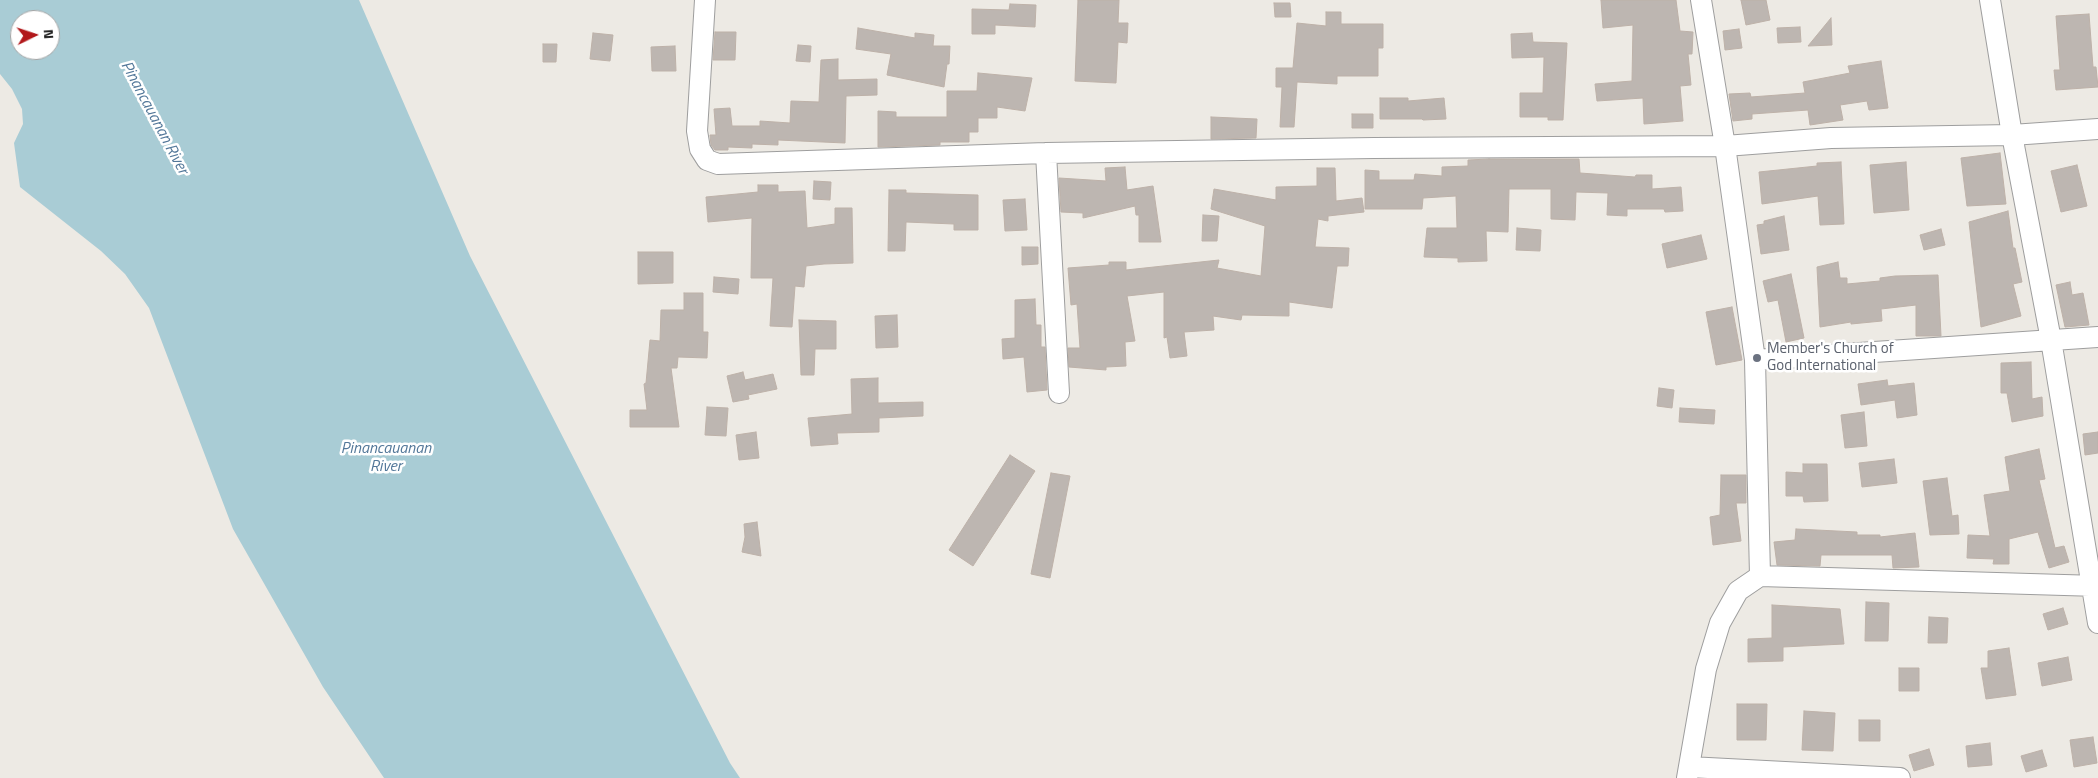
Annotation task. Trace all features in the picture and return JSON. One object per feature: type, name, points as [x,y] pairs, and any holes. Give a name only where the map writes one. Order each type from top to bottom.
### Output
[{"type":"street","points":[[705,0],[697,131],[700,149],[708,160],[718,164],[1046,153],[1374,148],[1726,146],[1831,138],[2012,135],[2098,128]]},
{"type":"street","points":[[1701,0],[1726,146],[1755,360],[1760,576]]},
{"type":"street","points":[[1990,0],[2012,135],[2095,586],[2098,622]]},
{"type":"street","points":[[1046,153],[1058,393]]},
{"type":"street","points":[[1755,360],[2098,337]]},
{"type":"street","points":[[1900,778],[1688,773],[1706,669],[1720,623],[1738,591],[1760,576],[2095,586]]},
{"type":"water","name":"Pinancauanan River","points":[[0,0],[359,0],[470,256],[730,763],[740,778],[384,778],[323,687],[233,529],[149,308],[125,274],[101,251],[20,187],[14,143],[23,124],[22,109],[12,89],[0,74]]},
{"type":"building","points":[[1078,0],[1119,0],[1118,23],[1128,23],[1127,43],[1118,42],[1116,83],[1075,81]]},
{"type":"building","points":[[1601,0],[1676,0],[1680,31],[1693,32],[1692,54],[1688,54],[1691,85],[1680,86],[1683,121],[1644,124],[1643,98],[1597,101],[1595,84],[1632,81],[1633,25],[1603,28]]},
{"type":"building","points":[[1741,0],[1766,0],[1770,20],[1746,25]]},
{"type":"building","points":[[1274,3],[1290,3],[1291,17],[1275,17]]},
{"type":"building","points":[[1010,4],[1036,5],[1035,27],[995,25],[995,34],[972,34],[972,9],[1009,10]]},
{"type":"building","points":[[1326,12],[1341,12],[1341,24],[1383,24],[1383,48],[1378,48],[1378,76],[1337,76],[1337,84],[1297,82],[1294,127],[1280,127],[1282,87],[1276,87],[1276,68],[1293,68],[1297,23],[1326,26]]},
{"type":"building","points":[[2089,14],[2093,67],[2096,67],[2098,87],[2056,90],[2054,70],[2060,70],[2056,16]]},
{"type":"building","points":[[1831,18],[1832,45],[1808,46]]},
{"type":"building","points":[[1800,27],[1801,42],[1778,43],[1777,28]]},
{"type":"building","points":[[858,28],[915,38],[915,33],[934,35],[933,46],[950,46],[949,64],[947,64],[944,87],[887,75],[891,54],[856,49]]},
{"type":"building","points":[[1739,29],[1742,48],[1725,50],[1723,31]]},
{"type":"building","points":[[715,32],[736,32],[735,60],[713,60]]},
{"type":"building","points":[[593,33],[613,35],[610,61],[590,59]]},
{"type":"building","points":[[1532,33],[1533,42],[1567,43],[1563,120],[1548,120],[1548,117],[1520,117],[1520,93],[1543,93],[1544,57],[1512,58],[1511,34]]},
{"type":"building","points":[[543,44],[557,44],[556,62],[543,62]]},
{"type":"building","points":[[798,45],[811,46],[810,62],[796,61]]},
{"type":"building","points":[[675,46],[676,71],[652,71],[651,47]]},
{"type":"building","points":[[838,59],[838,80],[877,79],[877,95],[846,96],[845,143],[778,140],[778,145],[752,144],[752,148],[728,147],[728,150],[715,150],[711,145],[710,135],[716,135],[714,109],[730,108],[732,126],[760,126],[760,121],[790,123],[791,101],[819,102],[821,60]]},
{"type":"building","points":[[1881,61],[1888,108],[1869,110],[1867,101],[1840,105],[1843,120],[1810,125],[1808,110],[1752,114],[1752,119],[1733,121],[1729,94],[1750,93],[1751,97],[1805,93],[1803,82],[1850,73],[1848,66]]},
{"type":"building","points":[[978,73],[1032,78],[1025,111],[997,107],[997,118],[978,118],[978,132],[969,132],[969,142],[940,142],[940,145],[878,147],[878,111],[896,112],[896,117],[947,117],[947,91],[977,91]]},
{"type":"building","points":[[1380,98],[1408,98],[1408,101],[1444,98],[1446,119],[1380,119]]},
{"type":"building","points":[[1352,114],[1373,114],[1373,128],[1352,128]]},
{"type":"building","points":[[1211,117],[1257,119],[1256,138],[1211,139]]},
{"type":"building","points":[[2000,153],[2006,204],[1967,206],[1961,158]]},
{"type":"building","points":[[1579,159],[1580,173],[1635,177],[1636,175],[1652,175],[1652,189],[1681,187],[1683,211],[1665,212],[1664,209],[1627,209],[1627,216],[1607,215],[1608,193],[1576,192],[1575,220],[1551,219],[1551,189],[1509,189],[1508,232],[1486,231],[1487,261],[1458,262],[1458,258],[1424,257],[1427,228],[1457,228],[1456,196],[1423,198],[1422,209],[1365,209],[1365,170],[1379,171],[1379,180],[1414,180],[1415,174],[1442,176],[1442,167],[1468,166],[1468,160]]},
{"type":"building","points":[[1841,162],[1844,224],[1820,225],[1818,196],[1762,204],[1759,172],[1817,166],[1817,163]]},
{"type":"building","points":[[1906,162],[1909,210],[1874,213],[1870,165]]},
{"type":"building","points":[[2077,165],[2087,206],[2061,212],[2051,171]]},
{"type":"building","points":[[1125,167],[1127,190],[1153,186],[1161,242],[1139,242],[1139,215],[1136,215],[1135,206],[1083,218],[1083,213],[1061,212],[1059,178],[1106,181],[1105,168]]},
{"type":"building","points":[[1317,168],[1335,168],[1336,201],[1362,198],[1364,212],[1328,216],[1328,221],[1318,219],[1315,247],[1349,248],[1348,266],[1337,266],[1332,308],[1289,302],[1289,316],[1242,315],[1241,320],[1213,316],[1214,330],[1184,332],[1187,356],[1170,358],[1167,337],[1164,338],[1164,292],[1127,296],[1135,341],[1125,342],[1126,366],[1106,367],[1106,370],[1069,367],[1068,348],[1080,348],[1077,304],[1071,305],[1068,268],[1109,265],[1109,262],[1126,262],[1126,270],[1219,260],[1217,268],[1261,276],[1265,226],[1211,209],[1214,189],[1276,200],[1276,187],[1317,186]]},
{"type":"building","points":[[814,181],[831,182],[830,200],[813,199]]},
{"type":"building","points":[[758,185],[778,185],[778,192],[805,191],[807,228],[835,224],[835,208],[852,208],[853,263],[806,266],[804,287],[795,286],[792,327],[770,326],[773,278],[751,278],[752,218],[708,222],[706,197],[758,192]]},
{"type":"building","points":[[889,190],[906,190],[906,193],[978,195],[978,230],[954,230],[954,224],[906,222],[905,251],[888,251]]},
{"type":"building","points":[[1025,199],[1027,230],[1005,231],[1003,200]]},
{"type":"building","points":[[2008,211],[2013,248],[2015,248],[2022,282],[2013,284],[2021,316],[1981,327],[1969,222]]},
{"type":"building","points":[[1203,215],[1219,216],[1217,241],[1202,241]]},
{"type":"building","points":[[1784,216],[1789,250],[1761,254],[1757,225],[1764,224],[1764,221]]},
{"type":"building","points":[[1517,228],[1541,230],[1540,251],[1516,250]]},
{"type":"building","points":[[1941,229],[1945,245],[1924,250],[1920,235]]},
{"type":"building","points":[[1701,235],[1707,259],[1667,268],[1662,244]]},
{"type":"building","points":[[1022,247],[1038,247],[1038,264],[1022,265]]},
{"type":"building","points":[[638,252],[673,252],[673,283],[638,284]]},
{"type":"building","points":[[1838,262],[1840,278],[1847,278],[1847,284],[1880,281],[1880,278],[1895,276],[1938,275],[1941,336],[1916,336],[1916,305],[1881,309],[1882,321],[1851,324],[1851,322],[1820,327],[1817,267]]},
{"type":"building","points":[[1791,274],[1804,338],[1786,342],[1778,300],[1768,302],[1763,281]]},
{"type":"building","points":[[714,277],[739,279],[738,294],[713,292]]},
{"type":"building","points":[[2070,282],[2072,295],[2083,293],[2089,325],[2065,327],[2056,285]]},
{"type":"building","points":[[684,293],[703,293],[703,332],[708,332],[707,358],[678,357],[677,368],[671,368],[679,427],[630,427],[630,410],[647,410],[644,384],[646,383],[650,340],[660,341],[661,310],[684,310]]},
{"type":"building","points":[[1035,299],[1036,325],[1041,325],[1041,347],[1045,347],[1047,390],[1027,392],[1024,357],[1003,359],[1002,339],[1015,338],[1015,300]]},
{"type":"building","points":[[1732,307],[1742,360],[1716,365],[1706,312]]},
{"type":"building","points":[[897,315],[898,347],[876,348],[875,316]]},
{"type":"building","points":[[799,320],[836,321],[836,349],[815,349],[814,375],[801,375]]},
{"type":"building","points":[[2031,362],[2032,399],[2042,397],[2043,416],[2012,422],[2007,393],[2001,393],[2001,363]]},
{"type":"building","points":[[743,372],[745,380],[773,374],[777,389],[748,395],[749,399],[733,402],[727,376]]},
{"type":"building","points":[[878,378],[878,403],[923,402],[923,416],[879,418],[879,432],[837,433],[838,444],[811,446],[808,418],[852,414],[851,379]]},
{"type":"building","points":[[1887,380],[1888,386],[1914,383],[1917,415],[1897,418],[1895,400],[1861,405],[1858,384]]},
{"type":"building","points":[[1659,388],[1674,390],[1672,408],[1657,406]]},
{"type":"building","points":[[707,407],[728,408],[726,436],[705,435]]},
{"type":"building","points":[[1680,408],[1715,410],[1714,424],[1679,422]]},
{"type":"building","points":[[1864,412],[1867,446],[1845,448],[1841,415]]},
{"type":"building","points":[[756,432],[759,458],[739,460],[736,435]]},
{"type":"building","points":[[2098,432],[2098,453],[2085,455],[2083,434]]},
{"type":"building","points":[[2039,449],[2045,479],[2039,480],[2055,548],[2064,546],[2069,562],[2049,568],[2038,532],[2009,539],[2009,564],[1993,564],[1994,559],[1967,558],[1968,535],[1990,536],[1984,495],[2010,491],[2005,457]]},
{"type":"building","points":[[1010,455],[1035,471],[973,566],[949,550]]},
{"type":"building","points":[[1894,459],[1897,483],[1862,487],[1859,463]]},
{"type":"building","points":[[1803,464],[1827,464],[1828,501],[1804,502],[1803,496],[1786,496],[1786,472],[1803,473]]},
{"type":"building","points":[[1051,473],[1070,476],[1050,578],[1031,574]]},
{"type":"building","points":[[1721,475],[1746,475],[1746,503],[1736,503],[1741,541],[1713,545],[1710,517],[1720,515]]},
{"type":"building","points":[[1947,478],[1952,516],[1958,515],[1959,534],[1930,535],[1923,481]]},
{"type":"building","points":[[757,522],[761,556],[742,552],[745,537],[744,524]]},
{"type":"building","points":[[1796,529],[1857,532],[1857,535],[1880,535],[1880,537],[1915,533],[1919,567],[1893,568],[1892,555],[1821,555],[1820,566],[1777,565],[1774,542],[1795,540]]},
{"type":"building","points":[[1866,602],[1889,603],[1888,641],[1865,641]]},
{"type":"building","points":[[1772,605],[1840,609],[1844,644],[1783,647],[1783,661],[1748,662],[1748,639],[1772,638]]},
{"type":"building","points":[[2063,608],[2068,624],[2048,630],[2043,614]]},
{"type":"building","points":[[1929,617],[1948,618],[1947,643],[1928,643]]},
{"type":"building","points":[[2009,648],[2016,695],[1986,699],[1981,668],[1988,668],[1988,651]]},
{"type":"building","points":[[2068,657],[2072,680],[2042,686],[2038,663]]},
{"type":"building","points":[[1899,668],[1919,668],[1919,691],[1899,691]]},
{"type":"building","points":[[1737,704],[1767,704],[1766,740],[1737,740]]},
{"type":"building","points":[[1804,711],[1835,713],[1833,751],[1802,750]]},
{"type":"building","points":[[1859,720],[1880,720],[1880,741],[1859,741]]},
{"type":"building","points":[[2093,737],[2097,763],[2074,767],[2070,740]]},
{"type":"building","points":[[1990,743],[1992,765],[1968,767],[1966,746]]},
{"type":"building","points":[[1929,749],[1934,765],[1914,771],[1909,755]]},
{"type":"building","points":[[2042,750],[2047,766],[2026,772],[2021,756]]},
{"type":"place","name":"Member's Church of God International","points":[[1757,358]]}]
